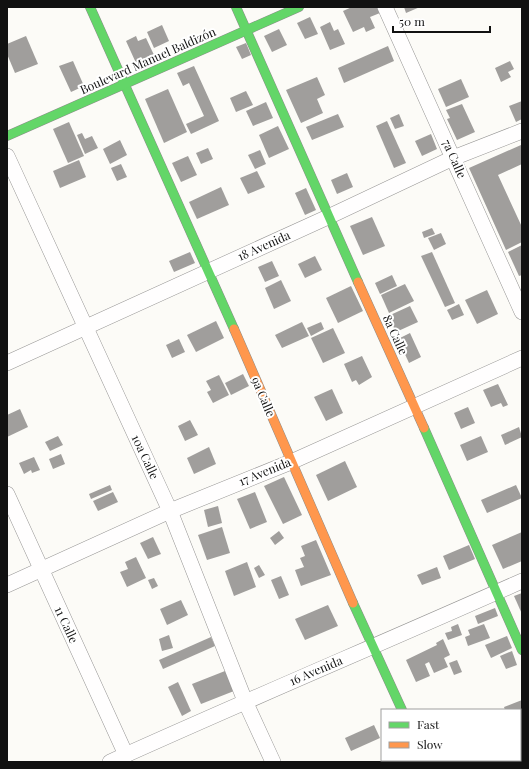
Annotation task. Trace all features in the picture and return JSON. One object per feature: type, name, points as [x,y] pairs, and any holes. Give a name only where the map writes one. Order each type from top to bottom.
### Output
[{"type":"street","points":[[90,7],[124,84]]},
{"type":"street","points":[[236,7],[246,30]]},
{"type":"street","name":"Boulevard Manuel Baldizón","points":[[7,136],[299,7]]},
{"type":"street","name":"7a Calle","points":[[385,7],[522,312]]},
{"type":"street","name":"8a Calle","points":[[246,30],[522,650]]},
{"type":"street","name":"9a Calle","points":[[124,84],[208,270],[290,462],[402,709]]},
{"type":"street","name":"18 Avenida","points":[[7,363],[86,328],[208,270],[328,217],[453,158],[522,131]]},
{"type":"street","name":"10a Calle","points":[[7,156],[170,511],[245,701],[273,762]]},
{"type":"street","name":"17 Avenida","points":[[7,585],[170,511],[290,462],[522,358]]},
{"type":"street","name":"11 Calle","points":[[7,494],[126,755]]},
{"type":"street","name":"16 Avenida","points":[[110,762],[245,701],[373,648],[522,581]]},
{"type":"building","points":[[352,7],[378,7],[380,13],[370,17],[375,28],[366,32],[364,27],[353,32],[343,11]]},
{"type":"building","points":[[404,7],[420,7],[406,13]]},
{"type":"building","points":[[310,17],[318,34],[305,39],[297,23]]},
{"type":"building","points":[[330,22],[334,31],[338,29],[345,44],[330,50],[320,27]]},
{"type":"building","points":[[162,25],[169,41],[154,48],[147,32]]},
{"type":"building","points":[[279,29],[287,45],[272,52],[264,36]]},
{"type":"building","points":[[26,36],[38,64],[15,73],[7,54],[7,44]]},
{"type":"building","points":[[136,36],[138,41],[146,38],[154,55],[136,63],[126,41]]},
{"type":"building","points":[[246,43],[251,55],[242,59],[236,47]]},
{"type":"building","points":[[388,46],[394,61],[344,83],[338,68]]},
{"type":"building","points":[[73,61],[84,86],[71,92],[59,66]]},
{"type":"building","points":[[510,61],[514,69],[508,72],[511,77],[501,82],[495,68]]},
{"type":"building","points":[[194,66],[219,121],[191,134],[186,124],[204,116],[189,83],[183,86],[177,73]]},
{"type":"building","points":[[317,77],[325,95],[317,99],[323,113],[301,123],[286,90]]},
{"type":"building","points":[[461,79],[469,97],[446,107],[438,89]]},
{"type":"building","points":[[168,89],[187,132],[164,143],[145,99]]},
{"type":"building","points":[[246,91],[253,105],[236,112],[230,98]]},
{"type":"building","points":[[522,101],[522,119],[516,122],[509,106]]},
{"type":"building","points":[[266,102],[273,118],[253,126],[246,111]]},
{"type":"building","points":[[462,104],[475,132],[457,140],[447,119],[450,118],[446,110]]},
{"type":"building","points":[[338,114],[344,127],[312,140],[306,127]]},
{"type":"building","points":[[399,114],[404,126],[395,129],[390,118]]},
{"type":"building","points":[[387,121],[406,163],[394,168],[376,126]]},
{"type":"building","points":[[69,122],[84,156],[68,163],[53,129]]},
{"type":"building","points":[[278,126],[289,149],[269,158],[259,135]]},
{"type":"building","points":[[82,133],[85,139],[92,136],[98,148],[85,154],[77,135]]},
{"type":"building","points":[[431,134],[437,149],[422,156],[415,141]]},
{"type":"building","points":[[120,140],[127,155],[110,164],[103,149]]},
{"type":"building","points":[[521,145],[522,164],[498,175],[522,227],[522,242],[506,250],[469,168]]},
{"type":"building","points":[[208,148],[213,159],[201,164],[196,153]]},
{"type":"building","points":[[260,150],[266,164],[255,169],[248,155]]},
{"type":"building","points":[[188,156],[197,175],[181,182],[172,163]]},
{"type":"building","points":[[79,160],[86,177],[60,188],[53,171]]},
{"type":"building","points":[[121,164],[127,177],[117,181],[111,168]]},
{"type":"building","points":[[257,171],[265,187],[248,194],[240,178]]},
{"type":"building","points":[[347,173],[353,187],[337,194],[331,180]]},
{"type":"building","points":[[221,187],[229,205],[197,219],[189,202]]},
{"type":"building","points":[[306,188],[316,210],[305,215],[295,193]]},
{"type":"building","points":[[372,217],[385,246],[363,255],[350,226]]},
{"type":"building","points":[[432,228],[435,234],[424,238],[422,232]]},
{"type":"building","points":[[441,233],[446,244],[434,250],[428,238]]},
{"type":"building","points":[[522,245],[522,275],[519,276],[508,252]]},
{"type":"building","points":[[190,252],[195,263],[174,272],[169,261]]},
{"type":"building","points":[[432,252],[455,303],[445,307],[421,256]]},
{"type":"building","points":[[315,256],[322,270],[305,278],[298,264]]},
{"type":"building","points":[[272,261],[279,276],[265,282],[258,267]]},
{"type":"building","points":[[392,275],[397,286],[380,294],[375,283]]},
{"type":"building","points":[[281,280],[291,301],[274,309],[265,288]]},
{"type":"building","points":[[405,284],[414,301],[389,313],[381,295]]},
{"type":"building","points":[[351,286],[363,311],[338,323],[326,298]]},
{"type":"building","points":[[487,290],[498,314],[477,324],[465,300]]},
{"type":"building","points":[[459,304],[464,315],[452,320],[447,310]]},
{"type":"building","points":[[410,306],[418,322],[396,332],[388,316]]},
{"type":"building","points":[[216,321],[224,338],[196,352],[187,335]]},
{"type":"building","points":[[302,322],[309,336],[282,348],[275,335]]},
{"type":"building","points":[[321,322],[324,329],[311,336],[307,328]]},
{"type":"building","points":[[333,328],[345,353],[323,363],[311,338]]},
{"type":"building","points":[[410,333],[421,357],[409,363],[398,339]]},
{"type":"building","points":[[179,339],[185,352],[172,358],[166,345]]},
{"type":"building","points":[[362,356],[372,377],[359,385],[356,380],[352,382],[344,364]]},
{"type":"building","points":[[243,374],[249,386],[231,395],[225,383]]},
{"type":"building","points":[[219,375],[229,395],[213,403],[207,392],[211,390],[206,381]]},
{"type":"building","points":[[498,384],[508,405],[503,407],[501,403],[491,407],[483,390]]},
{"type":"building","points":[[332,389],[343,413],[326,421],[314,397]]},
{"type":"building","points":[[468,407],[475,423],[461,429],[454,413]]},
{"type":"building","points":[[20,409],[28,427],[7,437],[7,415]]},
{"type":"building","points":[[190,420],[198,435],[185,441],[178,426]]},
{"type":"building","points":[[519,427],[522,437],[505,445],[501,435]]},
{"type":"building","points":[[58,436],[63,445],[50,451],[45,442]]},
{"type":"building","points":[[481,436],[488,452],[467,461],[460,445]]},
{"type":"building","points":[[209,447],[216,464],[194,474],[187,458]]},
{"type":"building","points":[[61,454],[65,464],[53,469],[49,459]]},
{"type":"building","points":[[34,457],[40,470],[32,473],[31,470],[24,474],[19,463]]},
{"type":"building","points":[[345,461],[357,487],[328,501],[316,475]]},
{"type":"building","points":[[284,477],[302,515],[283,524],[264,486]]},
{"type":"building","points":[[110,485],[112,490],[91,499],[89,494]]},
{"type":"building","points":[[516,485],[522,498],[487,513],[481,500]]},
{"type":"building","points":[[113,492],[118,502],[98,511],[93,501]]},
{"type":"building","points":[[255,492],[267,522],[250,529],[237,499]]},
{"type":"building","points":[[218,506],[222,523],[208,527],[204,510]]},
{"type":"building","points":[[222,527],[230,553],[207,560],[198,535]]},
{"type":"building","points":[[279,531],[284,538],[275,545],[270,538]]},
{"type":"building","points":[[522,532],[522,561],[503,569],[492,545]]},
{"type":"building","points":[[153,537],[161,554],[148,559],[140,543]]},
{"type":"building","points":[[316,540],[331,575],[301,586],[295,570],[304,567],[300,558],[305,556],[301,546]]},
{"type":"building","points":[[469,545],[475,559],[449,570],[443,556]]},
{"type":"building","points":[[136,557],[146,578],[127,587],[120,572],[128,569],[125,562]]},
{"type":"building","points":[[247,562],[256,587],[234,596],[225,571]]},
{"type":"building","points":[[259,565],[265,575],[259,578],[254,568]]},
{"type":"building","points":[[437,567],[441,578],[422,585],[417,575]]},
{"type":"building","points":[[281,576],[289,595],[279,599],[271,580]]},
{"type":"building","points":[[154,578],[158,586],[152,589],[148,580]]},
{"type":"building","points":[[522,593],[522,614],[514,596]]},
{"type":"building","points":[[181,600],[188,615],[167,625],[160,609]]},
{"type":"building","points":[[328,605],[338,626],[305,640],[295,619]]},
{"type":"building","points":[[495,608],[498,616],[478,624],[475,616]]},
{"type":"building","points":[[458,624],[462,635],[448,640],[445,633],[452,631],[451,627]]},
{"type":"building","points":[[484,624],[490,638],[468,646],[465,637],[470,635],[468,630]]},
{"type":"building","points":[[169,635],[173,648],[162,651],[159,639]]},
{"type":"building","points":[[507,636],[512,648],[491,658],[485,645]]},
{"type":"building","points":[[211,637],[215,646],[163,669],[159,660]]},
{"type":"building","points":[[443,639],[450,655],[444,658],[448,667],[434,673],[429,662],[425,664],[430,676],[416,682],[406,660],[437,645],[436,643]]},
{"type":"building","points":[[512,651],[517,665],[506,669],[500,656]]},
{"type":"building","points":[[457,660],[462,672],[454,675],[449,663]]},
{"type":"building","points":[[225,671],[234,691],[201,704],[192,684]]},
{"type":"building","points":[[178,682],[191,711],[182,716],[168,687]]},
{"type":"building","points":[[522,700],[522,718],[521,709],[505,709],[504,707]]},
{"type":"building","points":[[374,725],[380,738],[351,751],[345,738]]},
{"type":"traffic: fast","points":[[90,7],[234,329]]},
{"type":"traffic: fast","points":[[236,7],[358,282]]},
{"type":"traffic: fast","points":[[7,136],[299,7]]},
{"type":"traffic: fast","points":[[424,428],[522,650]]},
{"type":"traffic: fast","points":[[353,603],[402,709]]},
{"type":"traffic: slow","points":[[358,282],[424,428]]},
{"type":"traffic: slow","points":[[234,329],[353,603]]}]
